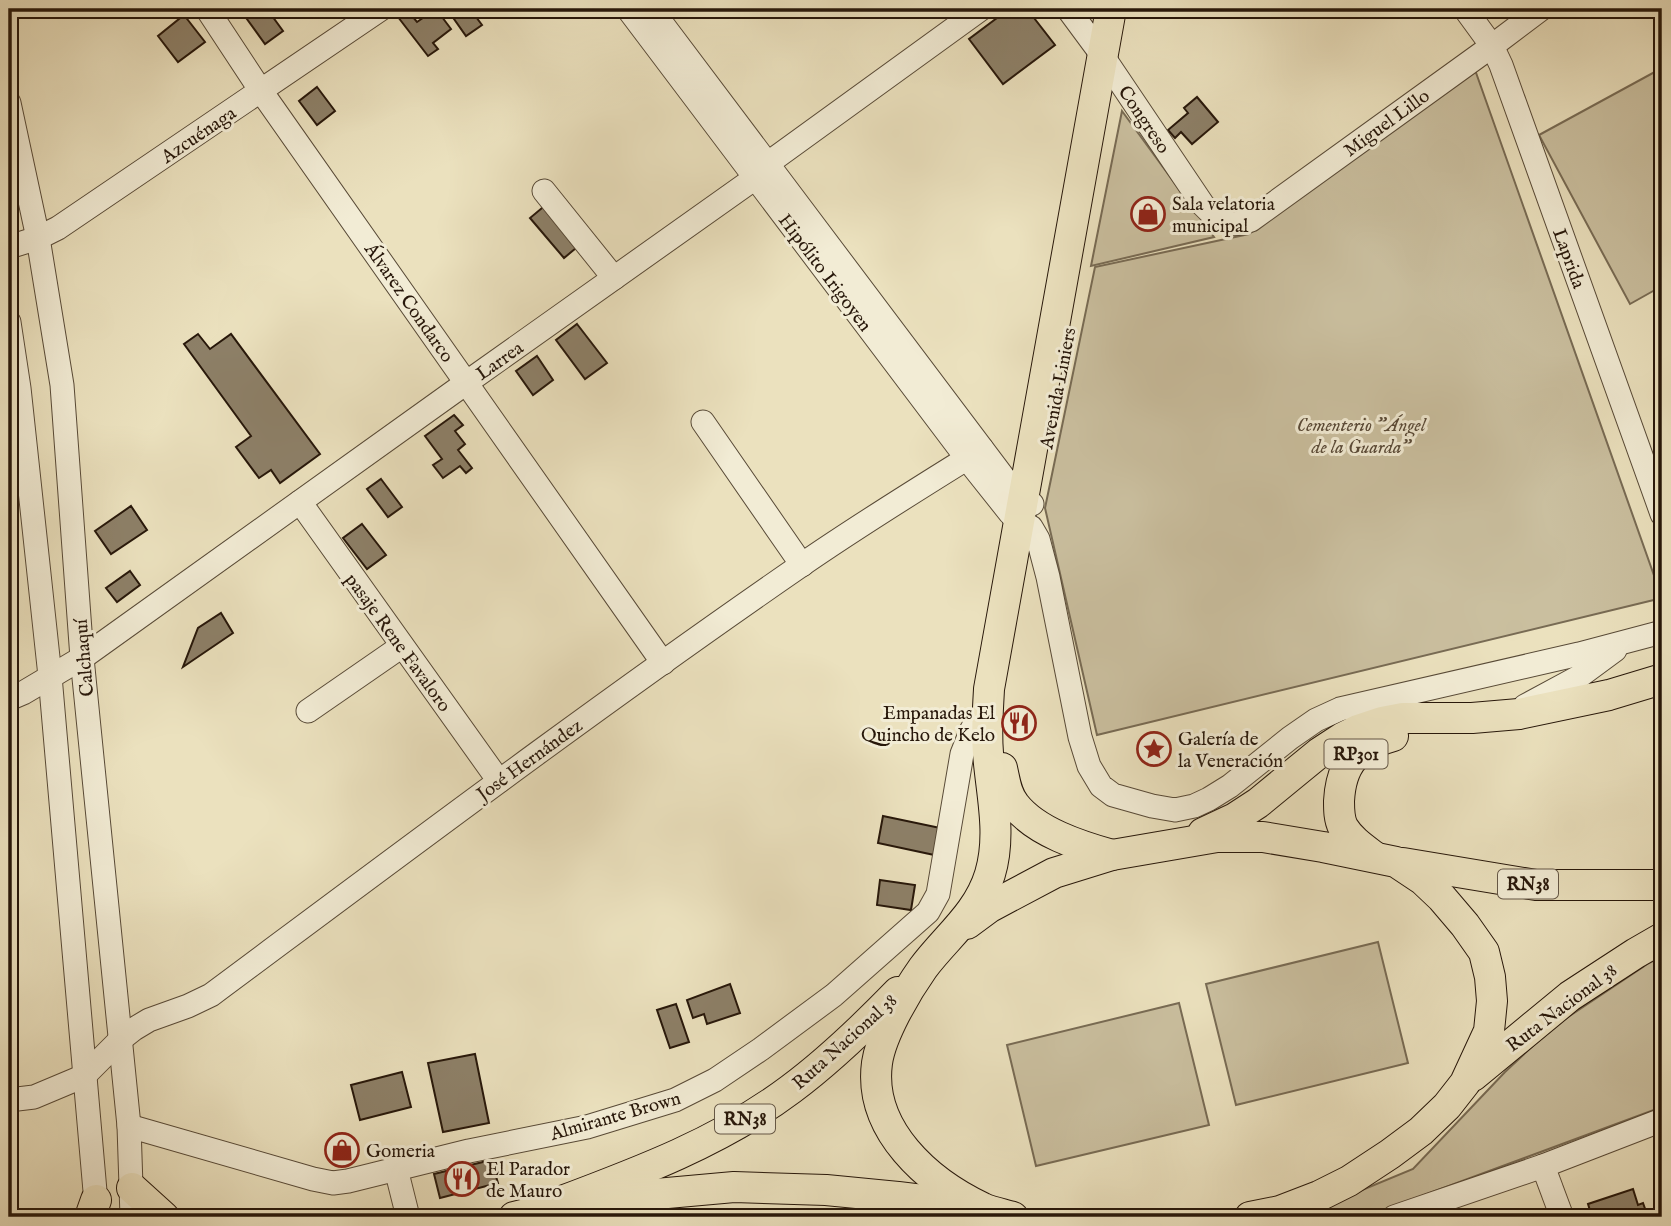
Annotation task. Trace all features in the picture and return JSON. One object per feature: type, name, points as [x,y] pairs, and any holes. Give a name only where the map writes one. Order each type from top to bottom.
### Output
[{"type":"main road","name":"Avenida Liniers","points":[[996,769],[987,738],[989,689],[1027,513],[1109,65],[1111,9]]},
{"type":"main road","name":"Avenida Liniers","points":[[1109,65],[1128,9]]},
{"type":"main road","name":"Avenida Liniers","points":[[996,769],[1002,696],[1027,513]]},
{"type":"main road","name":"RP301","points":[[1176,842],[1235,818],[1258,803],[1319,753],[1358,730],[1403,718],[1510,715],[1609,695],[1662,679]]},
{"type":"main road","name":"RP301","points":[[1385,860],[1353,841],[1342,825],[1339,811],[1340,786],[1346,767],[1358,752],[1377,740],[1472,718]]},
{"type":"main road","points":[[996,769],[1014,804],[1027,817],[1061,837],[1112,855]]},
{"type":"main road","points":[[953,935],[981,895],[994,858],[996,769]]},
{"type":"main road","name":"RN38","points":[[1013,1217],[984,1208],[948,1188],[914,1161],[896,1140],[883,1112],[877,1089],[877,1062],[895,1013],[923,967],[953,935],[990,907],[1054,873],[1112,855],[1176,842],[1217,837],[1263,837],[1536,885],[1662,885]]},
{"type":"main road","name":"RN38","points":[[1250,1217],[1277,1214],[1349,1181],[1421,1131],[1447,1106],[1465,1083],[1489,1031],[1492,1001],[1484,952],[1465,925],[1423,880],[1385,860]]},
{"type":"main road","name":"Ruta Nacional 38","points":[[1465,1083],[1570,996],[1662,938]]},
{"type":"main road","name":"Ruta Nacional 38","points":[[525,1216],[635,1173],[723,1132],[753,1114],[790,1090],[830,1058],[923,967]]},
{"type":"main road","name":"Ruta Nacional 38","points":[[525,1216],[612,1209],[634,1196],[734,1187],[826,1190],[984,1208]]},
{"type":"main road","points":[[132,1203],[164,1217]]},
{"type":"street","name":"Álvarez Condarco","points":[[206,9],[663,663]]},
{"type":"street","name":"Azcuénaga","points":[[9,247],[58,228],[381,9]]},
{"type":"street","name":"Hipólito Irigoyen","points":[[628,9],[761,171],[974,453],[1010,486],[1027,513]]},
{"type":"street","name":"Hipólito Irigoyen","points":[[651,9],[761,171]]},
{"type":"street","name":"Larrea","points":[[9,699],[82,658],[614,278],[981,9]]},
{"type":"street","name":"Congreso","points":[[1068,9],[1203,205],[1215,218],[1227,225]]},
{"type":"street","name":"Laprida","points":[[1465,9],[1492,46],[1501,65],[1662,514]]},
{"type":"street","name":"Miguel Lillo","points":[[1227,225],[1251,220],[1541,9]]},
{"type":"street","name":"Calchaquí","points":[[9,103],[38,238],[62,385],[82,658],[129,1126],[132,1203]]},
{"type":"street","points":[[544,191],[614,278]]},
{"type":"street","name":"Calchaquí","points":[[9,322],[15,407],[50,676],[95,1212]]},
{"type":"street","points":[[703,422],[802,565]]},
{"type":"street","name":"José Hernández","points":[[85,1076],[120,1040],[149,1020],[211,995],[663,663],[802,565],[974,453]]},
{"type":"street","name":"pasaje Rene Favaloro","points":[[300,502],[499,781]]},
{"type":"street","points":[[1027,513],[1038,539],[1048,577],[1080,737],[1089,766],[1101,786],[1114,795],[1152,807],[1175,810],[1209,799],[1316,720],[1340,709],[1623,644],[1662,632]]},
{"type":"street","points":[[1510,715],[1577,678],[1623,644]]},
{"type":"street","points":[[308,710],[401,646]]},
{"type":"street","name":"Almirante Brown","points":[[129,1126],[313,1180],[333,1183],[587,1127],[675,1100],[715,1080],[834,995],[928,912],[939,894],[962,754],[972,729],[988,718]]},
{"type":"street","points":[[9,1100],[34,1097],[85,1076]]},
{"type":"street","points":[[1394,1217],[1543,1166],[1662,1120]]},
{"type":"street","points":[[1543,1166],[1562,1217]]},
{"type":"street","points":[[396,1169],[408,1217]]},
{"type":"green space","name":"Cementerio \"Ángel de la Guarda\"","points":[[1474,67],[1662,598],[1097,735],[1045,508],[1095,267],[1249,234]]},
{"type":"green space","points":[[1662,68],[1662,286],[1630,304],[1539,135]]},
{"type":"green space","points":[[1122,111],[1214,237],[1091,266]]},
{"type":"green space","points":[[1378,942],[1408,1063],[1236,1105],[1206,984]]},
{"type":"green space","points":[[1662,956],[1662,1107],[1365,1217],[1297,1217],[1413,1169],[1505,1072],[1553,1027]]},
{"type":"green space","points":[[1179,1003],[1209,1125],[1036,1166],[1007,1045]]},
{"type":"building","points":[[252,9],[267,9],[283,31],[265,44],[244,15]]},
{"type":"building","points":[[436,9],[451,29],[433,43],[438,49],[428,56],[398,17],[407,10],[417,22]]},
{"type":"building","points":[[447,9],[470,9],[482,25],[466,36]]},
{"type":"building","points":[[1009,9],[1027,9],[1055,45],[1003,84],[969,39]]},
{"type":"building","points":[[184,15],[205,42],[178,62],[158,36]]},
{"type":"building","points":[[317,87],[335,111],[317,125],[299,101]]},
{"type":"building","points":[[1197,97],[1218,122],[1192,144],[1181,132],[1175,138],[1168,130],[1188,113],[1184,108]]},
{"type":"building","points":[[548,203],[576,248],[564,258],[530,218]]},
{"type":"building","points":[[577,324],[607,363],[585,379],[556,340]]},
{"type":"building","points":[[198,334],[210,349],[231,334],[320,454],[280,483],[271,470],[259,478],[236,447],[251,436],[184,344]]},
{"type":"building","points":[[537,356],[553,380],[533,395],[516,371]]},
{"type":"building","points":[[454,415],[463,425],[455,431],[465,444],[458,450],[472,468],[466,473],[460,466],[443,478],[433,465],[442,459],[425,436]]},
{"type":"building","points":[[381,479],[402,507],[388,517],[367,489]]},
{"type":"building","points":[[131,506],[147,530],[111,554],[95,531]]},
{"type":"building","points":[[362,524],[386,555],[367,569],[343,538]]},
{"type":"building","points":[[130,571],[140,585],[117,602],[106,588]]},
{"type":"building","points":[[221,613],[233,633],[183,667],[198,628]]},
{"type":"building","points":[[883,816],[945,829],[939,856],[878,843]]},
{"type":"building","points":[[880,880],[915,885],[911,910],[877,905]]},
{"type":"building","points":[[730,984],[740,1013],[707,1024],[704,1014],[693,1018],[687,1000]]},
{"type":"building","points":[[676,1004],[689,1042],[670,1048],[657,1010]]},
{"type":"building","points":[[475,1054],[489,1123],[443,1132],[428,1063]]},
{"type":"building","points":[[402,1072],[411,1107],[360,1120],[351,1085]]},
{"type":"building","points":[[491,1160],[498,1183],[440,1198],[434,1174]]},
{"type":"building","points":[[1633,1189],[1638,1205],[1643,1203],[1648,1217],[1592,1217],[1588,1204]]},
{"type":"place","name":"Sala velatoria municipal","points":[[1148,214]]},
{"type":"place","name":"Empanadas El Quincho de Kelo","points":[[1019,723]]},
{"type":"place","name":"Galería de la Veneración","points":[[1154,749]]},
{"type":"place","name":"Gomeria","points":[[342,1150]]},
{"type":"place","name":"El Parador de Mauro","points":[[462,1179]]}]
